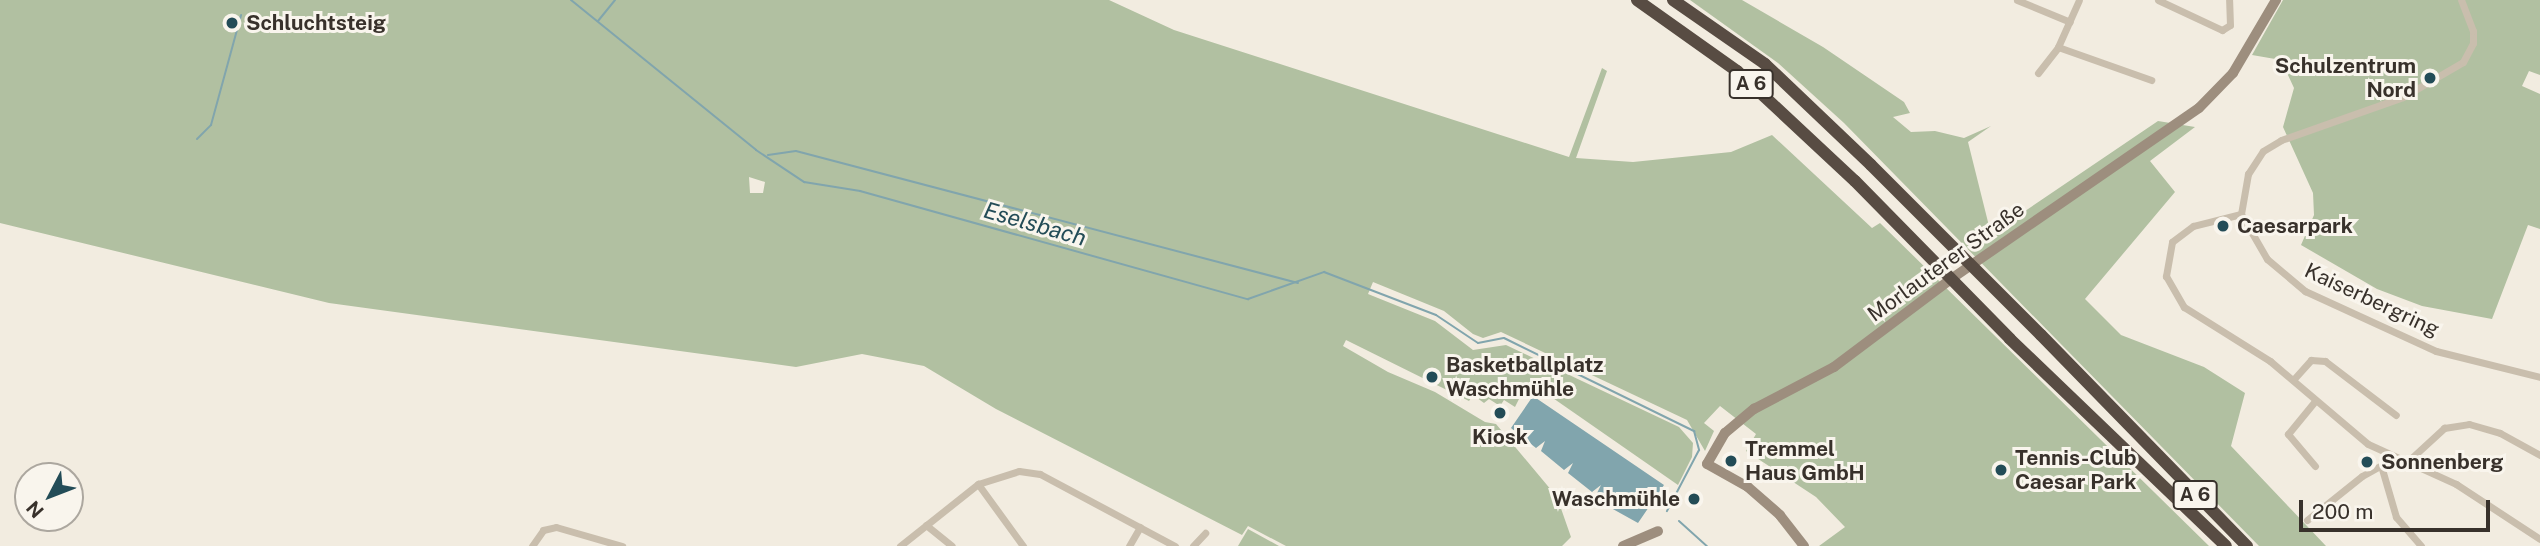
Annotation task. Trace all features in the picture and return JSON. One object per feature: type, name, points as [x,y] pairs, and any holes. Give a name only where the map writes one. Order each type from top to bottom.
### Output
[{"type":"highway","name":"A 6","points":[[1637,0],[1737,71],[1855,181],[2010,339],[2226,546]]},
{"type":"highway","name":"A 6","points":[[1673,0],[1765,64],[1871,165],[2247,546]]},
{"type":"street","points":[[2017,0],[2070,22]]},
{"type":"street","points":[[2038,73],[2058,47],[2079,0]]},
{"type":"street","points":[[2158,0],[2222,30],[2230,25],[2229,0]]},
{"type":"street","name":"Morlauterer Straße","points":[[1804,546],[1780,515],[1748,487],[1707,464],[1725,433],[1744,415],[1834,367],[1951,279],[2150,145],[2215,93],[2242,61],[2276,0]]},
{"type":"street","points":[[2461,0],[2473,31],[2473,43],[2463,62],[2403,97],[2281,140],[2263,151],[2248,174],[2241,214],[2181,233],[2167,252],[2166,276],[2183,307],[2244,342],[2375,449],[2456,484],[2540,538]]},
{"type":"street","points":[[2058,47],[2151,80]]},
{"type":"street","name":"Kaiserbergring","points":[[2241,214],[2267,259],[2305,291],[2436,351],[2540,377]]},
{"type":"street","points":[[2293,380],[2312,360],[2325,361],[2396,415]]},
{"type":"street","points":[[2315,401],[2288,434],[2315,466]]},
{"type":"street","points":[[2406,463],[2420,447],[2444,428],[2469,424],[2500,433],[2540,455]]},
{"type":"street","points":[[2307,520],[2362,476],[2382,469],[2394,458]]},
{"type":"street","points":[[2382,469],[2396,517],[2421,546]]},
{"type":"street","points":[[900,546],[978,484],[1019,471],[1040,474],[1175,546]]},
{"type":"street","points":[[978,484],[1023,546]]},
{"type":"street","points":[[926,525],[952,546]]},
{"type":"street","points":[[532,546],[543,530],[556,527],[622,546]]},
{"type":"street","points":[[1129,546],[1140,527]]},
{"type":"street","points":[[1623,546],[1658,531]]},
{"type":"street","points":[[1193,546],[1205,533]]},
{"type":"green space","points":[[0,0],[1109,0],[1174,30],[1569,157],[1602,68],[1607,71],[1576,158],[1633,162],[1731,152],[1772,135],[1872,228],[1880,223],[2209,546],[1819,546],[1845,527],[1816,497],[1746,451],[1756,434],[1720,406],[1704,423],[1714,431],[1705,451],[1687,420],[1501,332],[1483,338],[1473,334],[1444,311],[1373,282],[1368,294],[1435,321],[1473,350],[1506,345],[1679,427],[1693,443],[1692,457],[1678,485],[1537,387],[1524,389],[1515,407],[1504,400],[1500,406],[1489,399],[1484,403],[1473,395],[1469,401],[1346,340],[1343,346],[1388,372],[1435,392],[1485,422],[1496,424],[1557,497],[1571,537],[1562,546],[1286,546],[1248,526],[1242,535],[996,409],[924,366],[862,354],[796,367],[329,303],[0,223]],"holes":[[[749,177],[765,182],[763,193],[750,193]]]},
{"type":"green space","points":[[1690,0],[1742,0],[1823,47],[1904,102],[1910,113],[1893,117],[1911,132],[1935,131],[1964,138],[1991,126],[1968,142],[1991,234],[2158,121],[2195,127],[2150,161],[2175,192],[2085,299],[2121,335],[2204,367],[2245,393],[2231,446],[2326,546],[2259,546],[1844,123],[1778,63]]},
{"type":"green space","points":[[2283,0],[2540,0],[2540,75],[2529,71],[2522,86],[2540,94],[2540,229],[2528,225],[2492,319],[2422,306],[2377,289],[2301,245],[2314,215],[2313,193],[2283,127],[2294,88],[2281,60],[2252,55]]},
{"type":"green space","points":[[1248,529],[1279,546],[1238,546]]},
{"type":"water","points":[[1533,396],[1664,485],[1638,523],[1602,503],[1596,495],[1601,485],[1592,492],[1568,473],[1573,463],[1564,470],[1541,451],[1545,441],[1536,448],[1511,428]]},
{"type":"waterway","name":"Eselsbach","points":[[571,0],[756,150],[804,182],[860,191],[1248,299],[1324,272],[1436,315],[1478,343],[1504,338],[1694,431],[1699,450],[1667,511]]},
{"type":"waterway","points":[[598,21],[615,0]]},
{"type":"waterway","points":[[197,139],[211,125],[241,15]]},
{"type":"waterway","name":"Eselsbach","points":[[768,155],[796,151],[1298,283]]},
{"type":"waterway","name":"Eselsbach","points":[[1679,521],[1707,546]]},
{"type":"place","name":"Schluchtsteig","points":[[232,23]]},
{"type":"place","name":"Schulzentrum Nord","points":[[2430,78]]},
{"type":"place","name":"Caesarpark","points":[[2223,226]]},
{"type":"place","name":"Basketballplatz Waschmühle","points":[[1432,377]]},
{"type":"place","name":"Kiosk","points":[[1500,413]]},
{"type":"place","name":"Tremmel Haus GmbH","points":[[1731,461]]},
{"type":"place","name":"Sonnenberg","points":[[2367,462]]},
{"type":"place","name":"Tennis-Club Caesar Park","points":[[2001,470]]},
{"type":"place","name":"Waschmühle","points":[[1694,499]]}]
